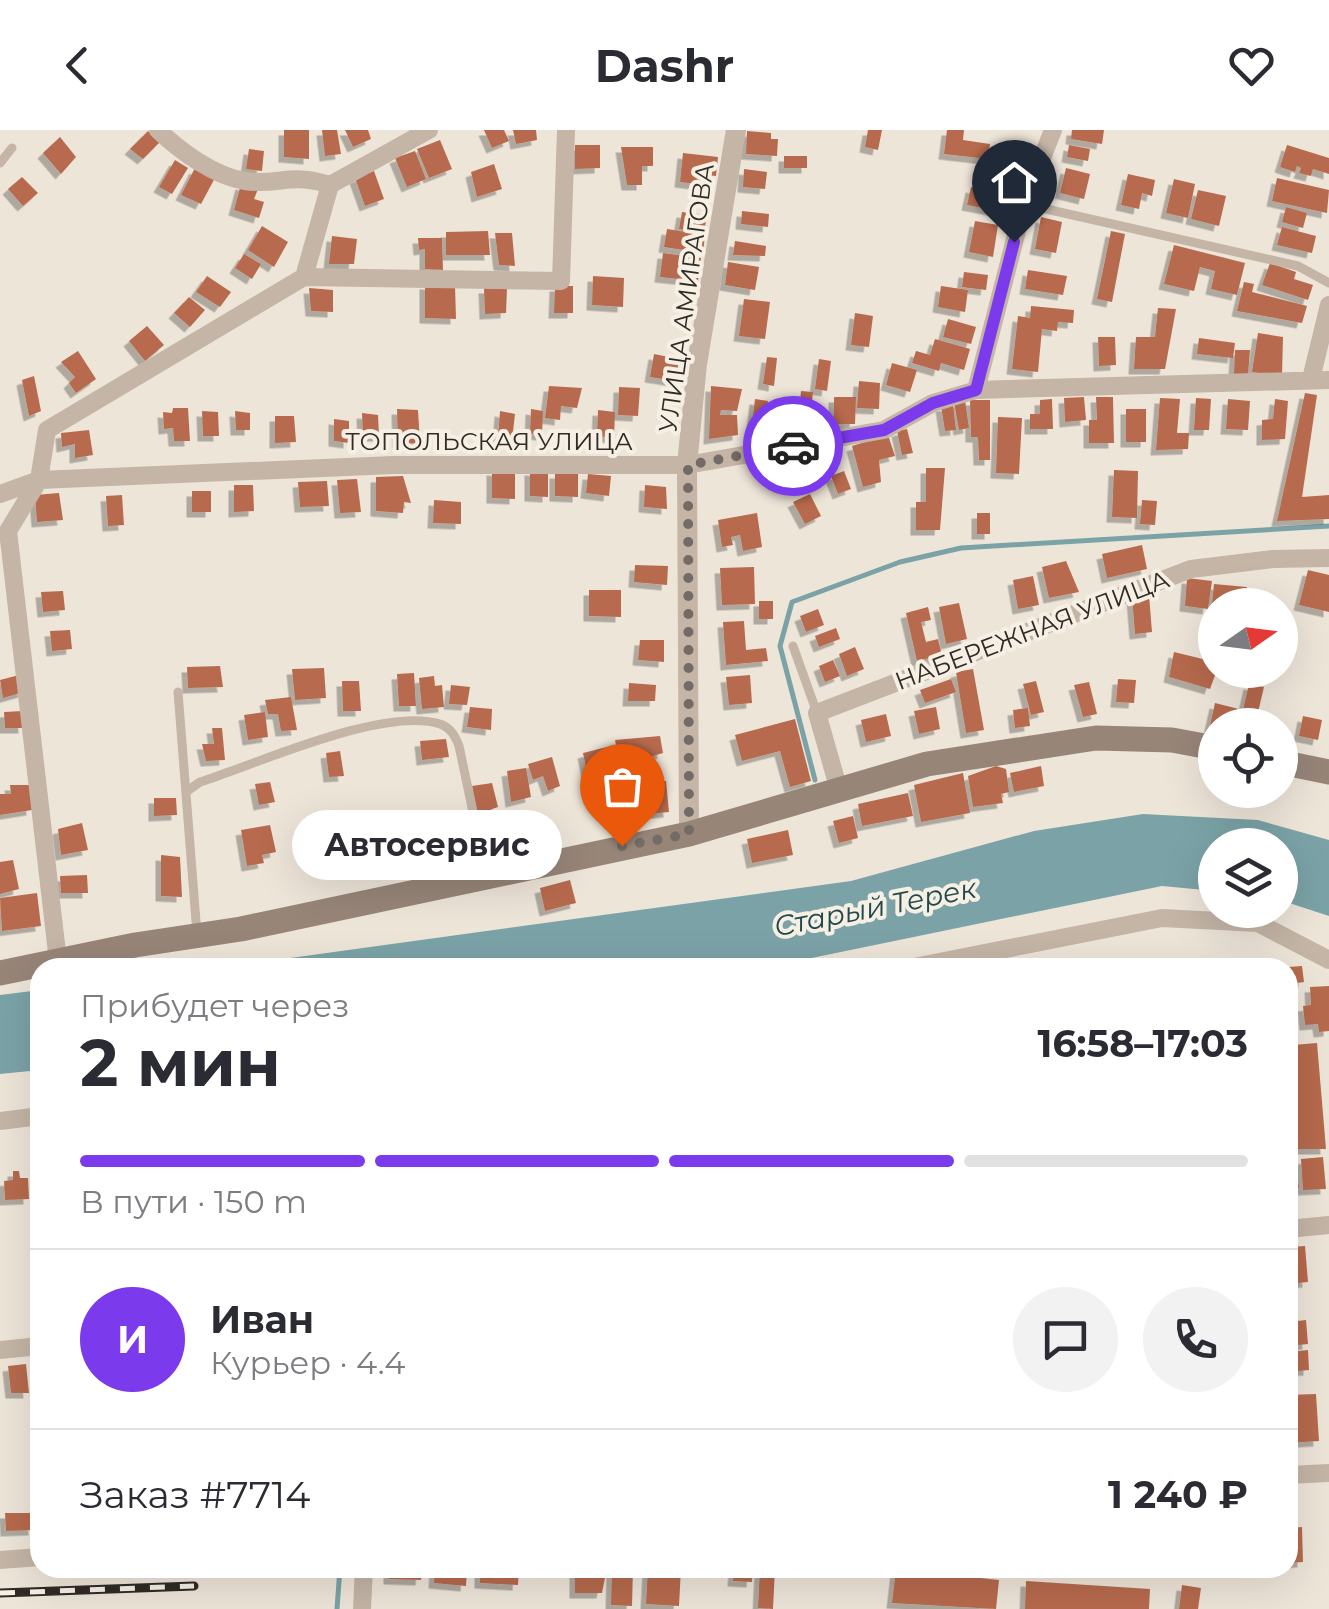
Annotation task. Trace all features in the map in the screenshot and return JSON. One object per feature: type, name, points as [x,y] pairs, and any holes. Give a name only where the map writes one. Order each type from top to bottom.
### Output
[{"type":"main road","points":[[79,958],[689,834],[927,764],[1096,738],[1172,740],[1198,745]]},
{"type":"main road","points":[[1298,766],[1329,772]]},
{"type":"main road","points":[[0,973],[30,967]]},
{"type":"street","points":[[158,130],[190,157],[245,181],[302,176],[330,185]]},
{"type":"street","points":[[304,276],[330,185],[430,130]]},
{"type":"street","points":[[58,958],[8,531],[39,480],[47,430],[304,276],[561,281],[566,130]]},
{"type":"street","name":"УЛИЦА АМИРАГОВА","points":[[689,834],[688,465],[697,364],[736,130]]},
{"type":"street","points":[[976,390],[1024,204],[1054,130]]},
{"type":"street","points":[[1320,380],[1329,305]]},
{"type":"street","name":"ТОПОЛЬСКАЯ УЛИЦА","points":[[0,494],[39,480],[393,465],[688,465],[884,430],[933,403],[976,390],[1320,380]]},
{"type":"street","name":"НАБЕРЕЖНАЯ УЛИЦА","points":[[817,713],[1191,569],[1272,558],[1329,558]]},
{"type":"street","points":[[817,713],[839,790]]},
{"type":"street","points":[[960,958],[1162,918],[1258,923],[1329,960]]},
{"type":"street","points":[[0,1121],[30,1117]]},
{"type":"street","points":[[1298,1228],[1329,1225]]},
{"type":"street","points":[[0,1350],[30,1347]]},
{"type":"street","points":[[1298,1475],[1329,1474]]},
{"type":"street","points":[[0,1560],[30,1558]]},
{"type":"street","points":[[362,1609],[364,1578]]},
{"type":"lane","points":[[0,163],[12,148]]},
{"type":"lane","points":[[1024,204],[1298,266],[1329,283]]},
{"type":"lane","points":[[793,646],[817,713]]},
{"type":"lane","points":[[178,692],[197,935]]},
{"type":"lane","points":[[186,792],[200,782],[342,732],[392,724],[440,724],[452,731],[460,746],[486,874]]},
{"type":"water","name":"Старый Терек","points":[[1143,814],[1258,820],[1286,828],[1198,828],[1198,889],[1162,886],[812,958],[291,958],[851,881],[1034,831]]},
{"type":"water","points":[[1298,831],[1329,840],[1329,916],[1298,906]]},
{"type":"water","points":[[30,991],[30,1071],[0,1074],[0,995]]},
{"type":"building","points":[[284,130],[309,130],[309,159],[284,157]]},
{"type":"building","points":[[322,130],[337,130],[341,154],[325,156]]},
{"type":"building","points":[[345,130],[368,130],[371,139],[353,147]]},
{"type":"building","points":[[484,130],[504,130],[509,141],[492,148]]},
{"type":"building","points":[[513,130],[536,130],[537,140],[516,144]]},
{"type":"building","points":[[868,130],[882,130],[878,150],[865,147]]},
{"type":"building","points":[[947,130],[964,130],[963,140],[990,144],[988,159],[944,154]]},
{"type":"building","points":[[1072,130],[1104,130],[1102,144],[1071,139]]},
{"type":"building","points":[[148,131],[160,142],[143,159],[130,149]]},
{"type":"building","points":[[747,131],[771,133],[771,139],[778,139],[777,156],[746,154]]},
{"type":"building","points":[[60,137],[76,157],[61,174],[43,153]]},
{"type":"building","points":[[440,140],[452,169],[429,178],[417,149]]},
{"type":"building","points":[[575,145],[600,145],[600,168],[575,169]]},
{"type":"building","points":[[1069,145],[1090,149],[1088,161],[1067,157]]},
{"type":"building","points":[[1287,145],[1329,158],[1329,174],[1313,169],[1311,176],[1299,173],[1301,168],[1297,166],[1295,172],[1280,167]]},
{"type":"building","points":[[621,147],[653,147],[653,166],[642,166],[642,185],[627,185]]},
{"type":"building","points":[[249,149],[264,151],[262,171],[246,169]]},
{"type":"building","points":[[415,151],[426,179],[407,187],[395,158]]},
{"type":"building","points":[[683,153],[718,157],[716,176],[705,175],[704,185],[680,182]]},
{"type":"building","points":[[784,156],[807,156],[807,168],[784,168]]},
{"type":"building","points":[[175,160],[188,168],[172,194],[159,187]]},
{"type":"building","points":[[494,164],[502,189],[477,197],[471,172]]},
{"type":"building","points":[[994,166],[1017,172],[1013,187],[990,182]]},
{"type":"building","points":[[195,168],[215,178],[201,204],[181,195]]},
{"type":"building","points":[[1066,168],[1090,174],[1084,199],[1060,193]]},
{"type":"building","points":[[744,169],[767,172],[765,189],[743,187]]},
{"type":"building","points":[[374,171],[384,199],[365,206],[355,178]]},
{"type":"building","points":[[1128,174],[1155,180],[1152,196],[1142,193],[1139,209],[1121,205]]},
{"type":"building","points":[[22,177],[38,193],[23,206],[8,189]]},
{"type":"building","points":[[1277,178],[1329,190],[1327,213],[1272,201]]},
{"type":"building","points":[[1174,179],[1195,184],[1188,218],[1166,213]]},
{"type":"building","points":[[241,184],[258,189],[254,199],[264,202],[259,218],[234,210]]},
{"type":"building","points":[[971,187],[1007,194],[1003,212],[967,205]]},
{"type":"building","points":[[1198,190],[1226,196],[1219,226],[1191,219]]},
{"type":"building","points":[[1286,207],[1307,213],[1303,228],[1282,222]]},
{"type":"building","points":[[742,211],[769,214],[768,227],[741,224]]},
{"type":"building","points":[[682,212],[707,215],[704,233],[679,229]]},
{"type":"building","points":[[1041,217],[1062,222],[1056,253],[1035,249]]},
{"type":"building","points":[[975,221],[998,225],[993,257],[969,252]]},
{"type":"building","points":[[262,226],[288,242],[274,267],[248,250]]},
{"type":"building","points":[[1282,227],[1316,236],[1312,253],[1277,245]]},
{"type":"building","points":[[667,229],[705,235],[703,253],[664,247]]},
{"type":"building","points":[[488,231],[490,255],[446,255],[446,232]]},
{"type":"building","points":[[1111,231],[1125,234],[1112,302],[1097,299]]},
{"type":"building","points":[[495,233],[512,233],[515,266],[499,265]]},
{"type":"building","points":[[332,236],[357,239],[354,264],[329,264]]},
{"type":"building","points":[[418,238],[442,238],[443,270],[425,269],[425,249],[419,250]]},
{"type":"building","points":[[735,241],[766,246],[765,256],[733,255]]},
{"type":"building","points":[[1174,245],[1245,263],[1237,295],[1211,289],[1215,271],[1200,267],[1194,291],[1164,284]]},
{"type":"building","points":[[663,253],[701,258],[698,281],[660,277]]},
{"type":"building","points":[[244,254],[261,264],[252,279],[235,268]]},
{"type":"building","points":[[728,262],[759,267],[755,290],[725,285]]},
{"type":"building","points":[[1270,263],[1296,272],[1294,279],[1313,285],[1308,300],[1262,285]]},
{"type":"building","points":[[1028,270],[1067,276],[1063,295],[1025,289]]},
{"type":"building","points":[[964,272],[988,275],[986,290],[962,287]]},
{"type":"building","points":[[207,276],[231,292],[220,307],[196,292]]},
{"type":"building","points":[[593,276],[624,278],[623,307],[592,305]]},
{"type":"building","points":[[1244,282],[1254,284],[1252,292],[1307,306],[1302,323],[1237,311]]},
{"type":"building","points":[[425,284],[455,285],[456,319],[425,318]]},
{"type":"building","points":[[555,286],[573,286],[573,313],[554,313]]},
{"type":"building","points":[[941,286],[968,290],[965,312],[938,307]]},
{"type":"building","points":[[309,288],[333,290],[333,312],[311,311]]},
{"type":"building","points":[[484,288],[507,288],[506,313],[485,314]]},
{"type":"building","points":[[189,297],[205,310],[190,327],[174,313]]},
{"type":"building","points":[[744,299],[770,302],[765,339],[739,336]]},
{"type":"building","points":[[1031,306],[1074,310],[1073,323],[1058,322],[1057,331],[1042,329],[1038,372],[1012,369],[1018,316],[1030,318]]},
{"type":"building","points":[[1158,308],[1176,309],[1165,369],[1134,369],[1136,337],[1155,337]]},
{"type":"building","points":[[855,313],[873,316],[869,347],[851,345]]},
{"type":"building","points":[[948,319],[976,327],[971,344],[943,337]]},
{"type":"building","points":[[147,326],[164,345],[145,361],[129,341]]},
{"type":"building","points":[[1258,333],[1283,337],[1282,376],[1252,372]]},
{"type":"building","points":[[1098,337],[1115,337],[1116,365],[1099,366]]},
{"type":"building","points":[[1199,338],[1235,343],[1233,358],[1197,354]]},
{"type":"building","points":[[935,339],[970,349],[964,370],[941,363],[939,371],[912,363],[916,351],[930,355]]},
{"type":"building","points":[[1235,350],[1250,350],[1248,375],[1234,374]]},
{"type":"building","points":[[78,351],[96,379],[76,393],[69,383],[75,377],[61,362]]},
{"type":"building","points":[[654,354],[679,359],[676,381],[650,377]]},
{"type":"building","points":[[767,357],[777,358],[774,386],[763,384]]},
{"type":"building","points":[[819,359],[831,361],[827,391],[815,389]]},
{"type":"building","points":[[892,363],[917,370],[910,392],[886,385]]},
{"type":"building","points":[[34,376],[41,411],[29,416],[22,380]]},
{"type":"building","points":[[859,381],[880,383],[879,409],[857,408]]},
{"type":"building","points":[[549,386],[582,388],[577,408],[561,406],[560,420],[545,418]]},
{"type":"building","points":[[711,386],[742,389],[737,411],[721,410],[720,415],[737,415],[738,435],[709,439]]},
{"type":"building","points":[[619,387],[640,388],[638,416],[618,415]]},
{"type":"building","points":[[801,391],[813,392],[810,422],[798,421]]},
{"type":"building","points":[[1305,393],[1317,395],[1302,497],[1329,495],[1329,519],[1277,521]]},
{"type":"building","points":[[834,397],[856,397],[855,424],[834,424]]},
{"type":"building","points":[[1084,397],[1086,420],[1065,422],[1064,398]]},
{"type":"building","points":[[1096,397],[1113,397],[1114,443],[1089,443],[1089,420],[1097,420]]},
{"type":"building","points":[[782,398],[799,401],[795,426],[779,423]]},
{"type":"building","points":[[1160,398],[1180,399],[1177,433],[1189,433],[1188,449],[1156,450]]},
{"type":"building","points":[[1196,398],[1211,399],[1209,430],[1194,430]]},
{"type":"building","points":[[755,399],[768,401],[765,426],[752,424]]},
{"type":"building","points":[[1052,399],[1053,429],[1030,429],[1030,414],[1040,414],[1040,400]]},
{"type":"building","points":[[1228,399],[1250,401],[1248,430],[1226,429]]},
{"type":"building","points":[[1275,399],[1288,401],[1285,439],[1262,440],[1262,420],[1273,419]]},
{"type":"building","points":[[965,400],[969,428],[959,430],[954,402]]},
{"type":"building","points":[[970,400],[990,400],[990,460],[979,460],[978,437],[971,437]]},
{"type":"building","points":[[953,405],[956,430],[945,431],[941,406]]},
{"type":"building","points":[[173,408],[188,408],[190,441],[174,441],[173,428],[164,429],[163,412],[172,413]]},
{"type":"building","points":[[397,409],[418,410],[420,443],[398,443]]},
{"type":"building","points":[[531,409],[543,411],[542,435],[530,434]]},
{"type":"building","points":[[1126,409],[1146,409],[1146,442],[1126,442]]},
{"type":"building","points":[[598,410],[615,412],[614,438],[597,436]]},
{"type":"building","points":[[202,411],[218,412],[219,436],[203,436]]},
{"type":"building","points":[[235,411],[250,413],[250,430],[236,430]]},
{"type":"building","points":[[500,411],[515,414],[512,441],[498,439]]},
{"type":"building","points":[[362,413],[378,415],[379,436],[363,436]]},
{"type":"building","points":[[275,416],[294,416],[296,442],[275,443]]},
{"type":"building","points":[[998,417],[1022,418],[1019,474],[996,473]]},
{"type":"building","points":[[334,419],[349,421],[349,443],[334,441]]},
{"type":"building","points":[[907,429],[913,453],[902,455],[897,431]]},
{"type":"building","points":[[89,430],[93,455],[75,458],[75,444],[62,447],[61,433]]},
{"type":"building","points":[[888,435],[895,456],[879,460],[881,482],[863,487],[852,446]]},
{"type":"building","points":[[926,468],[945,468],[940,530],[916,530],[916,502],[926,502]]},
{"type":"building","points":[[492,470],[515,472],[515,499],[492,498]]},
{"type":"building","points":[[530,470],[548,471],[548,497],[530,496]]},
{"type":"building","points":[[1114,470],[1138,471],[1137,518],[1112,517]]},
{"type":"building","points":[[844,471],[851,489],[838,494],[831,476]]},
{"type":"building","points":[[555,473],[578,474],[578,497],[555,496]]},
{"type":"building","points":[[588,474],[611,476],[609,496],[586,493]]},
{"type":"building","points":[[403,476],[411,503],[404,502],[403,513],[376,511],[376,477]]},
{"type":"building","points":[[357,479],[361,512],[340,513],[337,480]]},
{"type":"building","points":[[327,481],[329,506],[300,507],[298,482]]},
{"type":"building","points":[[234,485],[253,485],[254,511],[234,512]]},
{"type":"building","points":[[645,485],[666,487],[667,509],[644,507]]},
{"type":"building","points":[[192,491],[211,491],[211,512],[192,512]]},
{"type":"building","points":[[59,493],[63,520],[37,522],[35,495]]},
{"type":"building","points":[[810,494],[821,516],[805,524],[793,502]]},
{"type":"building","points":[[122,495],[124,525],[108,526],[106,496]]},
{"type":"building","points":[[434,500],[461,502],[461,524],[433,523]]},
{"type":"building","points":[[1142,500],[1157,501],[1155,525],[1140,524]]},
{"type":"building","points":[[757,513],[762,547],[743,551],[740,535],[731,537],[733,545],[722,547],[718,520]]},
{"type":"building","points":[[977,513],[990,513],[990,534],[977,534]]},
{"type":"building","points":[[1142,545],[1147,569],[1107,578],[1102,554]]},
{"type":"building","points":[[1066,561],[1079,592],[1049,598],[1042,567]]},
{"type":"building","points":[[635,565],[668,566],[667,585],[634,582]]},
{"type":"building","points":[[754,567],[755,604],[722,605],[720,568]]},
{"type":"building","points":[[1308,570],[1329,575],[1329,612],[1299,605]]},
{"type":"building","points":[[1033,576],[1039,605],[1018,609],[1013,580]]},
{"type":"building","points":[[1187,578],[1212,581],[1211,588],[1198,588],[1198,608],[1185,606]]},
{"type":"building","points":[[1214,584],[1247,587],[1247,588],[1214,588]]},
{"type":"building","points":[[589,590],[621,590],[621,617],[589,616]]},
{"type":"building","points":[[63,591],[65,610],[43,612],[41,592]]},
{"type":"building","points":[[1149,595],[1152,632],[1135,634],[1132,596]]},
{"type":"building","points":[[759,601],[773,601],[773,619],[759,619]]},
{"type":"building","points":[[959,603],[967,639],[946,644],[939,607]]},
{"type":"building","points":[[928,607],[931,620],[921,622],[926,642],[938,639],[942,655],[917,661],[906,613]]},
{"type":"building","points":[[818,609],[824,625],[806,632],[800,616]]},
{"type":"building","points":[[744,621],[746,650],[766,648],[768,661],[726,665],[723,622]]},
{"type":"building","points":[[836,628],[840,639],[819,647],[815,636]]},
{"type":"building","points":[[70,630],[72,649],[52,651],[50,631]]},
{"type":"building","points":[[640,640],[664,640],[664,662],[638,660]]},
{"type":"building","points":[[855,647],[864,669],[847,676],[839,654]]},
{"type":"building","points":[[1174,652],[1198,658],[1198,685],[1169,677]]},
{"type":"building","points":[[833,660],[840,676],[825,682],[819,666]]},
{"type":"building","points":[[220,666],[223,687],[188,688],[187,667]]},
{"type":"building","points":[[324,668],[326,698],[295,700],[292,669]]},
{"type":"building","points":[[973,669],[984,730],[966,733],[956,672]]},
{"type":"building","points":[[414,673],[416,706],[399,706],[397,674]]},
{"type":"building","points":[[19,675],[24,692],[3,698],[0,680]]},
{"type":"building","points":[[750,675],[752,703],[729,705],[726,677]]},
{"type":"building","points":[[434,676],[435,686],[442,685],[444,707],[422,709],[419,678]]},
{"type":"building","points":[[951,679],[956,692],[925,703],[920,690]]},
{"type":"building","points":[[1118,679],[1136,680],[1134,703],[1116,702]]},
{"type":"building","points":[[342,681],[359,681],[361,711],[343,711]]},
{"type":"building","points":[[1036,681],[1044,712],[1031,715],[1023,684]]},
{"type":"building","points":[[1089,682],[1097,714],[1083,717],[1074,685]]},
{"type":"building","points":[[629,683],[656,685],[655,701],[628,701]]},
{"type":"building","points":[[451,685],[470,687],[467,705],[449,704]]},
{"type":"building","points":[[1248,688],[1264,688],[1259,708],[1243,708]]},
{"type":"building","points":[[291,697],[297,730],[281,731],[278,714],[268,714],[265,700]]},
{"type":"building","points":[[470,707],[492,709],[491,730],[467,727]]},
{"type":"building","points":[[936,707],[940,729],[919,734],[914,711]]},
{"type":"building","points":[[1028,708],[1030,726],[1015,728],[1013,710]]},
{"type":"building","points":[[23,711],[24,728],[5,728],[4,712]]},
{"type":"building","points":[[265,712],[268,737],[248,740],[244,715]]},
{"type":"building","points":[[886,714],[891,736],[866,742],[861,720]]},
{"type":"building","points":[[1303,716],[1322,720],[1318,740],[1299,736]]},
{"type":"building","points":[[795,719],[811,781],[790,787],[780,751],[742,761],[735,735]]},
{"type":"building","points":[[212,728],[222,728],[225,760],[206,761],[202,744],[214,744]]},
{"type":"building","points":[[660,736],[663,753],[620,766],[615,740]]},
{"type":"building","points":[[446,739],[449,757],[422,760],[420,741]]},
{"type":"building","points":[[611,746],[619,768],[588,777],[583,753]]},
{"type":"building","points":[[340,751],[344,776],[329,777],[326,753]]},
{"type":"building","points":[[552,757],[560,786],[548,791],[543,776],[533,780],[528,764]]},
{"type":"building","points":[[996,766],[1006,769],[1009,792],[1001,794],[1003,803],[973,807],[968,776]]},
{"type":"building","points":[[1041,766],[1044,786],[1014,792],[1010,773]]},
{"type":"building","points":[[526,768],[531,797],[511,802],[507,771]]},
{"type":"building","points":[[963,773],[970,813],[921,822],[914,785]]},
{"type":"building","points":[[666,781],[669,812],[626,816],[623,785]]},
{"type":"building","points":[[270,782],[275,802],[259,805],[255,784]]},
{"type":"building","points":[[492,783],[498,807],[478,814],[472,786]]},
{"type":"building","points":[[10,785],[31,785],[32,810],[0,815],[0,794],[11,794]]},
{"type":"building","points":[[908,793],[913,816],[862,826],[858,804]]},
{"type":"building","points":[[154,798],[176,798],[177,815],[154,816]]},
{"type":"building","points":[[441,810],[447,815],[452,841],[447,848],[427,851],[420,815]]},
{"type":"building","points":[[853,816],[858,838],[839,843],[833,821]]},
{"type":"building","points":[[82,823],[88,850],[61,855],[58,829]]},
{"type":"building","points":[[270,825],[276,852],[262,855],[264,863],[247,866],[241,830]]},
{"type":"building","points":[[372,829],[375,847],[360,849],[357,830]]},
{"type":"building","points":[[788,830],[793,855],[752,863],[747,839]]},
{"type":"building","points":[[326,832],[332,859],[307,863],[301,837]]},
{"type":"building","points":[[161,855],[180,857],[182,897],[161,896]]},
{"type":"building","points":[[13,860],[19,889],[0,894],[0,862]]},
{"type":"building","points":[[87,875],[88,893],[61,893],[60,876]]},
{"type":"building","points":[[570,880],[576,903],[545,911],[540,888]]},
{"type":"building","points":[[37,893],[41,926],[2,931],[0,898]]},
{"type":"building","points":[[1298,966],[1302,966],[1304,982],[1298,983]]},
{"type":"building","points":[[1329,986],[1329,1031],[1319,1032],[1318,1024],[1305,1025],[1303,1006],[1311,1005],[1310,987]]},
{"type":"building","points":[[1317,1043],[1326,1149],[1298,1149],[1298,1045]]},
{"type":"building","points":[[1323,1157],[1326,1189],[1303,1190],[1301,1159]]},
{"type":"building","points":[[13,1171],[19,1171],[20,1178],[28,1178],[29,1199],[5,1200],[4,1181],[13,1180]]},
{"type":"building","points":[[1298,1246],[1305,1246],[1308,1282],[1298,1283]]},
{"type":"building","points":[[1306,1320],[1308,1344],[1298,1345],[1298,1321]]},
{"type":"building","points":[[1308,1350],[1309,1370],[1298,1371],[1298,1351]]},
{"type":"building","points":[[26,1364],[29,1393],[11,1393],[8,1366]]},
{"type":"building","points":[[1316,1394],[1319,1441],[1298,1442],[1298,1395]]},
{"type":"building","points":[[5,1513],[30,1513],[30,1530],[6,1531]]},
{"type":"building","points":[[1298,1527],[1302,1527],[1303,1562],[1298,1562]]},
{"type":"building","points":[[434,1578],[466,1578],[466,1586],[434,1583]]},
{"type":"building","points":[[480,1578],[518,1578],[518,1585],[480,1583]]},
{"type":"building","points":[[575,1578],[605,1578],[602,1593],[575,1593]]},
{"type":"building","points":[[612,1578],[633,1578],[632,1606],[611,1605]]},
{"type":"building","points":[[647,1578],[680,1578],[679,1606],[646,1604]]},
{"type":"building","points":[[733,1578],[752,1578],[752,1582]]},
{"type":"building","points":[[760,1578],[775,1578],[773,1609],[758,1608]]},
{"type":"building","points":[[895,1578],[999,1580],[996,1609],[892,1603]]},
{"type":"building","points":[[1026,1581],[1150,1589],[1149,1609],[1025,1609]]},
{"type":"building","points":[[1182,1585],[1201,1588],[1198,1609],[1179,1609]]},
{"type":"waterway","points":[[815,780],[780,646],[792,602],[900,562],[961,548],[1329,526]]},
{"type":"waterway","points":[[337,1609],[339,1578]]},
{"type":"railway","points":[[0,1593],[194,1586]]},
{"type":"way so far","points":[[622,846],[689,834],[688,465],[793,446]]},
{"type":"place","name":"Автосервис","points":[[622,846]]},
{"type":"route","points":[[793,446],[884,430],[933,403],[976,390],[1014,242]]}]
